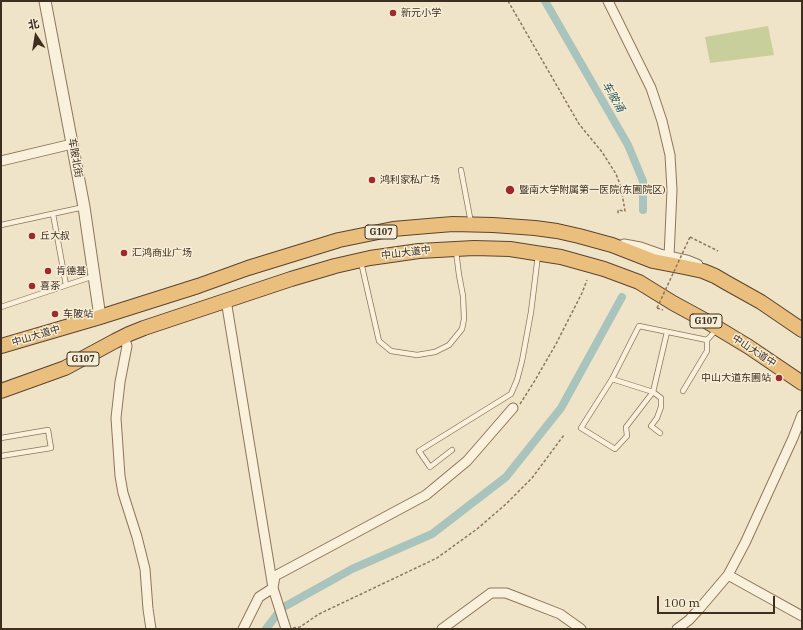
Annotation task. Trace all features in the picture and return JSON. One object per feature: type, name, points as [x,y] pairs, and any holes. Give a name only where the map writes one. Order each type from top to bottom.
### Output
[{"type":"highway","name":"中山大道中","points":[[1,346],[100,317],[339,240],[399,229],[434,225],[472,224],[556,231],[612,244],[653,261],[694,269],[715,276],[761,302],[802,330]]},
{"type":"highway","name":"中山大道中","points":[[1,391],[56,372],[144,328],[291,279],[360,260],[405,253],[456,248],[510,249],[538,253],[561,257],[622,275],[639,282],[718,328],[802,383]]},
{"type":"street","name":"车陂北街","points":[[45,1],[84,207],[100,317]]},
{"type":"street","points":[[608,1],[652,88],[662,121],[670,155],[671,169],[672,190],[669,257]]},
{"type":"street","points":[[1,161],[72,144]]},
{"type":"street","points":[[612,244],[640,248],[669,257],[687,260],[715,276]]},
{"type":"street","points":[[226,300],[273,588],[288,629]]},
{"type":"street","points":[[124,337],[127,346],[120,382],[116,418],[120,476],[123,493],[137,537],[145,569],[151,629]]},
{"type":"street","points":[[243,629],[259,597],[273,588],[275,576],[426,495],[467,461],[513,408]]},
{"type":"street","points":[[677,629],[689,620],[728,575],[745,543],[802,415]]},
{"type":"street","points":[[728,575],[802,616]]},
{"type":"street","points":[[442,629],[491,593],[506,593],[560,614],[581,629]]},
{"type":"lane","points":[[461,170],[472,224]]},
{"type":"lane","points":[[1,225],[84,207]]},
{"type":"lane","points":[[53,214],[66,285]]},
{"type":"lane","points":[[360,260],[378,341],[391,351],[418,355],[435,352],[449,345],[462,329],[464,319],[463,296],[456,248]]},
{"type":"lane","points":[[452,450],[430,467],[419,451],[511,394],[517,380],[522,361],[531,312],[538,253]]},
{"type":"lane","points":[[1,307],[94,276]]},
{"type":"lane","points":[[667,332],[653,392],[626,428],[626,436],[615,449],[581,428],[612,378],[639,326],[707,340]]},
{"type":"lane","points":[[684,391],[707,351],[707,340],[718,328]]},
{"type":"lane","points":[[612,378],[653,392],[661,398],[661,407],[657,418],[651,426],[660,433]]},
{"type":"lane","points":[[1,438],[48,430],[51,448],[1,456]]},
{"type":"path","points":[[508,1],[579,124],[602,152],[616,174],[622,187],[625,211],[618,210],[618,215]]},
{"type":"path","points":[[657,308],[690,237],[718,251]]},
{"type":"path","points":[[513,408],[521,403],[538,376],[556,344],[587,280]]},
{"type":"path","points":[[288,629],[300,627],[319,614],[437,558],[477,529],[506,504],[532,478],[564,435]]},
{"type":"green space","points":[[768,26],[774,55],[710,63],[705,37]]},
{"type":"waterway","name":"车陂涌","points":[[545,1],[628,145],[643,181],[643,210]]},
{"type":"waterway","points":[[266,629],[282,608],[352,569],[432,534],[506,477],[561,408],[622,297]]},
{"type":"place","name":"新元小学","points":[[393,13]]},
{"type":"place","name":"鸿利家私广场","points":[[372,180]]},
{"type":"place","name":"暨南大学附属第一医院(东圃院区)","points":[[510,190]]},
{"type":"place","name":"丘大叔","points":[[32,236]]},
{"type":"place","name":"汇鸿商业广场","points":[[124,253]]},
{"type":"place","name":"肯德基","points":[[48,271]]},
{"type":"place","name":"喜茶","points":[[32,286]]},
{"type":"place","name":"车陂站","points":[[55,314]]},
{"type":"place","name":"中山大道东圃站","points":[[779,378]]}]
